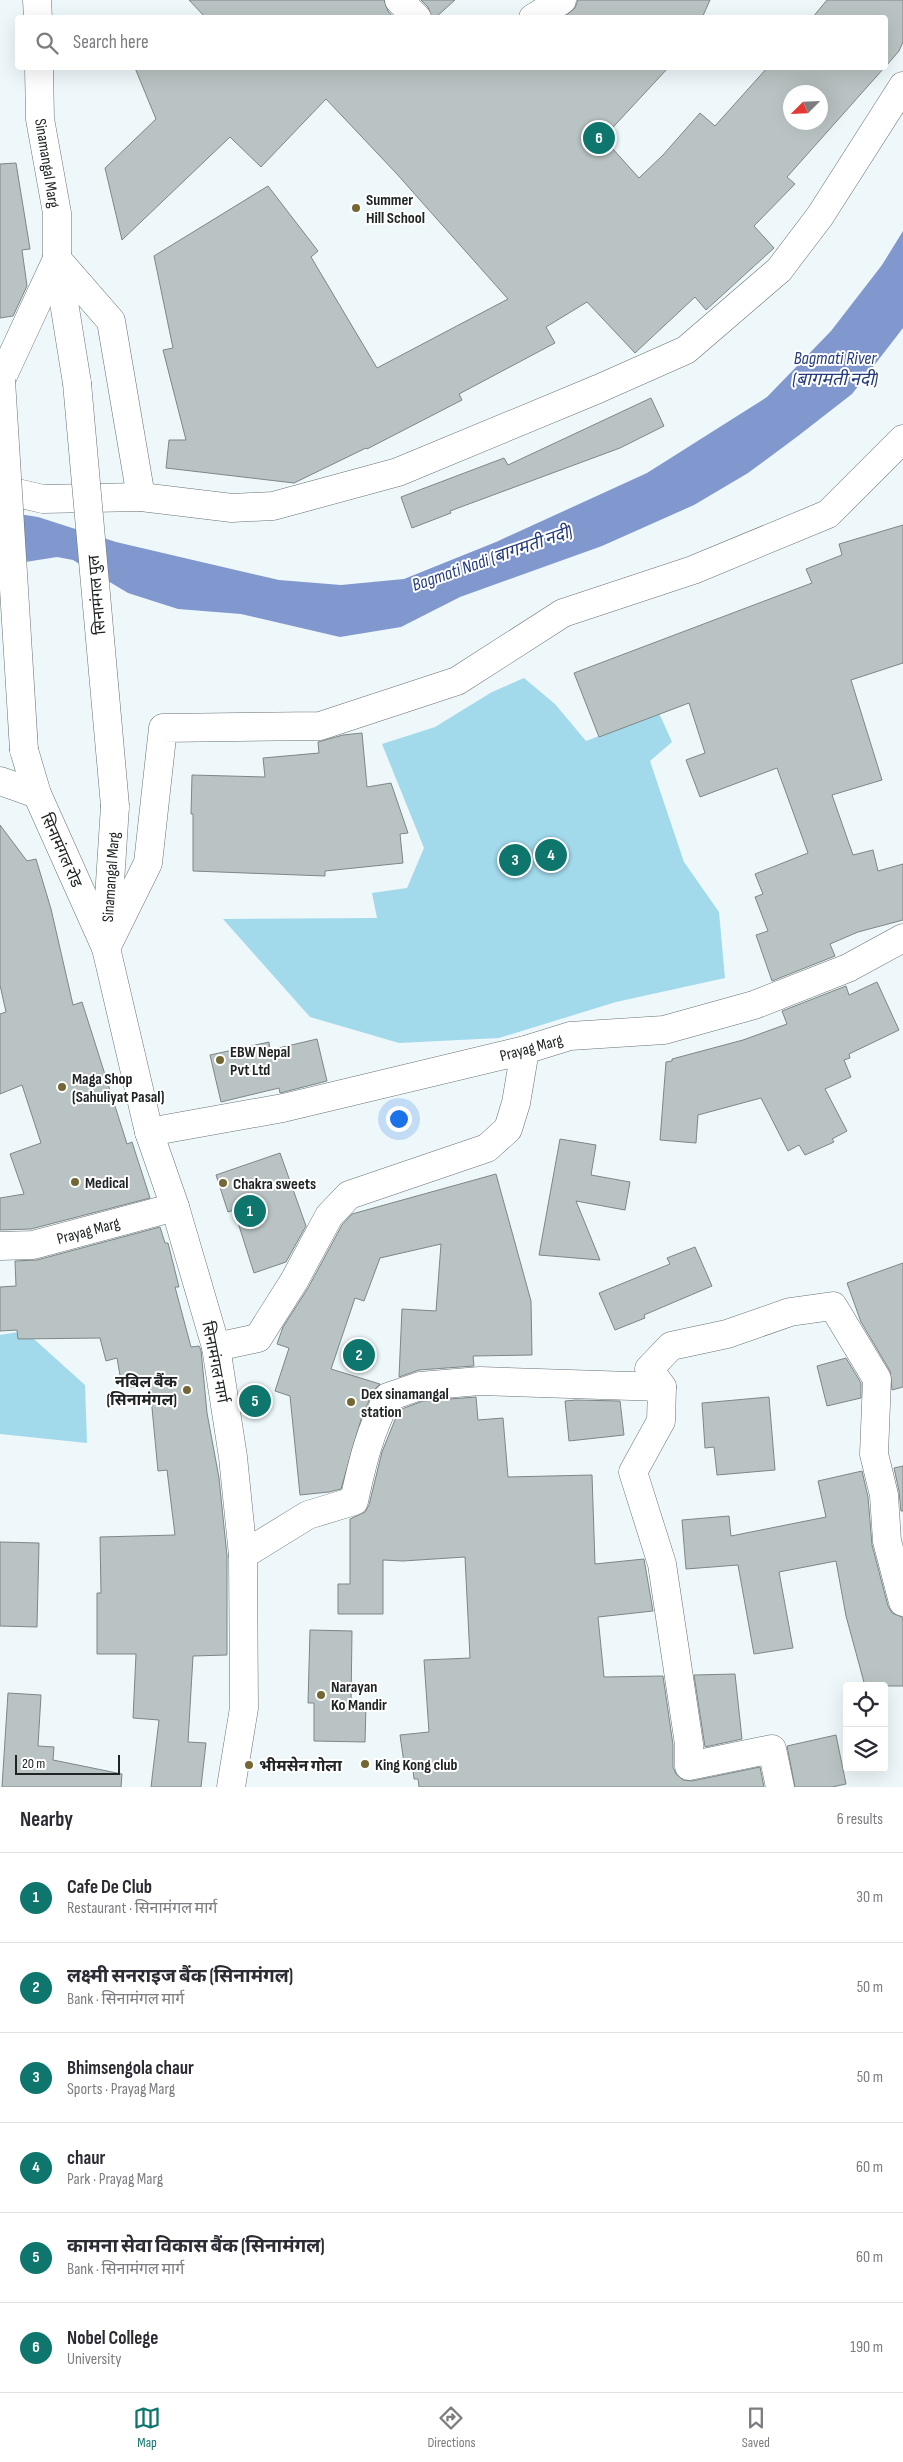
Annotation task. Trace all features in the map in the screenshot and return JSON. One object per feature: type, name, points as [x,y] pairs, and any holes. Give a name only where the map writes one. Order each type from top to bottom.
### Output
[{"type":"street","points":[[37,0],[38,15]]},
{"type":"street","points":[[399,0],[414,15]]},
{"type":"street","points":[[538,15],[562,0]]},
{"type":"street","name":"Sinamangal Marg","points":[[38,70],[40,119],[57,213],[57,259],[78,383]]},
{"type":"street","points":[[0,489],[44,499],[141,497],[232,508],[273,506],[329,493],[398,472],[598,390],[686,350],[779,270],[820,216],[903,86]]},
{"type":"street","points":[[57,259],[111,321],[141,497]]},
{"type":"street","name":"Sinamangal Marg","points":[[24,750],[1,380],[57,259]]},
{"type":"street","name":"सिनामंगल पुल","points":[[78,383],[115,806]]},
{"type":"street","points":[[106,948],[148,863],[162,728],[320,726],[457,681],[563,612],[693,570],[828,514],[903,439]]},
{"type":"street","name":"सिनामंगल रोड","points":[[24,750],[37,794],[106,948]]},
{"type":"street","points":[[0,781],[37,794]]},
{"type":"street","name":"Sinamangal Marg","points":[[106,948],[115,806]]},
{"type":"street","name":"Prayag Marg","points":[[149,1132],[282,1108],[525,1050],[570,1036],[664,1030],[754,1005],[848,968],[903,938]]},
{"type":"street","name":"सिनामंगल मार्ग","points":[[106,948],[149,1132],[175,1207],[216,1347],[233,1457],[243,1555],[244,1708],[231,1787]]},
{"type":"street","points":[[216,1347],[258,1338],[294,1281],[329,1216],[349,1195],[487,1148],[508,1129],[516,1103],[525,1050]]},
{"type":"street","name":"Prayag Marg","points":[[0,1246],[33,1245],[175,1207]]},
{"type":"street","points":[[780,1787],[772,1749],[689,1766],[689,1744],[662,1564],[633,1472],[661,1421],[662,1387],[649,1369],[671,1346],[727,1334],[790,1312],[833,1306],[877,1379],[874,1454],[884,1495],[887,1542],[903,1602]]},
{"type":"street","points":[[243,1555],[308,1515],[354,1501],[363,1456],[374,1424],[388,1397],[403,1390],[420,1386],[480,1381],[662,1387]]},
{"type":"shaded area","points":[[524,678],[555,704],[586,741],[659,713],[672,742],[650,761],[684,862],[719,912],[725,978],[616,1002],[499,1038],[399,1043],[310,1017],[223,919],[377,918],[372,893],[407,888],[424,848],[382,744],[435,727],[492,692]]},
{"type":"shaded area","points":[[25,1331],[85,1385],[87,1443],[0,1434],[0,1335]]},
{"type":"water","name":"Bagmati River (बागमती नदी)","points":[[903,231],[903,328],[852,394],[748,473],[694,505],[602,546],[460,597],[401,627],[340,637],[241,614],[178,609],[128,593],[73,560],[57,557],[0,566],[0,511],[38,517],[116,542],[279,580],[341,585],[404,579],[496,542],[647,473],[767,397],[831,331],[882,265]]},
{"type":"building","points":[[189,0],[384,0],[391,15],[203,15]]},
{"type":"building","points":[[421,0],[455,0],[438,15],[431,15],[428,7]]},
{"type":"building","points":[[578,0],[710,0],[703,15],[567,15],[575,8]]},
{"type":"building","points":[[827,0],[903,0],[903,42],[899,51],[888,64],[888,15],[814,15]]},
{"type":"building","points":[[136,70],[666,70],[603,138],[639,178],[663,155],[700,113],[715,126],[765,70],[882,70],[787,177],[795,184],[754,226],[774,248],[706,310],[695,297],[635,353],[587,302],[546,327],[555,343],[459,394],[462,400],[367,449],[294,483],[166,468],[169,440],[186,440],[163,350],[173,348],[154,256],[268,186],[318,251],[311,257],[377,368],[508,299],[396,173],[326,99],[261,167],[230,137],[122,240],[105,168],[156,119]]},
{"type":"building","points":[[16,163],[30,249],[22,250],[27,286],[13,316],[0,318],[0,164]]},
{"type":"building","points":[[651,398],[664,426],[620,448],[450,511],[451,513],[412,528],[401,497],[504,458],[508,465]]},
{"type":"building","points":[[903,525],[903,663],[851,680],[882,780],[832,795],[853,855],[873,850],[878,871],[903,864],[903,920],[858,932],[830,944],[835,956],[772,981],[756,935],[768,931],[755,897],[763,894],[755,874],[808,853],[777,768],[700,797],[686,760],[705,753],[689,703],[599,737],[574,673],[812,583],[806,569],[842,555],[839,544]]},
{"type":"building","points":[[362,733],[367,787],[391,783],[408,833],[400,834],[403,863],[325,871],[325,876],[193,871],[192,775],[265,777],[263,758],[319,753],[318,742],[343,735]]},
{"type":"building","points":[[0,825],[27,861],[36,859],[51,909],[73,1005],[82,1002],[127,1144],[132,1142],[150,1198],[31,1229],[0,1230],[0,1198],[24,1194],[10,1154],[41,1143],[22,1085],[0,1094],[0,1014],[6,1012],[0,985]]},
{"type":"building","points":[[877,982],[899,1030],[849,1054],[850,1058],[844,1060],[851,1077],[825,1089],[847,1131],[832,1139],[834,1142],[805,1155],[799,1145],[788,1151],[761,1098],[698,1115],[696,1143],[660,1140],[666,1062],[743,1040],[787,1024],[782,1011],[846,986],[849,995]]},
{"type":"building","points":[[317,1039],[327,1081],[280,1093],[279,1088],[221,1102],[210,1055],[269,1042],[270,1050]]},
{"type":"building","points":[[560,1139],[596,1145],[591,1175],[630,1182],[625,1210],[576,1201],[600,1260],[539,1255]]},
{"type":"building","points":[[280,1153],[306,1226],[286,1262],[254,1273],[234,1210],[228,1212],[216,1175]]},
{"type":"building","points":[[496,1174],[531,1301],[532,1355],[473,1356],[474,1366],[419,1370],[399,1377],[402,1309],[436,1311],[441,1244],[380,1258],[364,1301],[355,1298],[331,1369],[380,1384],[374,1390],[362,1416],[341,1489],[300,1495],[290,1396],[275,1391],[289,1348],[277,1344],[283,1327],[308,1288],[342,1225],[352,1214]]},
{"type":"building","points":[[160,1227],[165,1243],[168,1243],[179,1287],[175,1287],[191,1347],[199,1346],[201,1350],[207,1413],[219,1478],[227,1556],[227,1655],[193,1656],[188,1742],[206,1743],[201,1787],[151,1787],[159,1720],[133,1718],[136,1654],[97,1654],[97,1593],[101,1593],[100,1537],[175,1535],[167,1470],[158,1471],[150,1387],[122,1387],[117,1358],[106,1361],[100,1338],[18,1339],[17,1330],[0,1331],[0,1287],[16,1286],[15,1261],[37,1260]]},
{"type":"building","points":[[695,1247],[712,1286],[644,1315],[645,1318],[615,1330],[599,1293],[670,1264],[667,1258]]},
{"type":"building","points":[[903,1263],[903,1387],[892,1390],[890,1371],[861,1322],[847,1283]]},
{"type":"building","points":[[846,1358],[861,1383],[861,1398],[827,1406],[817,1366]]},
{"type":"building","points":[[476,1397],[478,1420],[503,1418],[508,1477],[592,1475],[595,1564],[644,1559],[653,1611],[598,1617],[604,1677],[663,1676],[673,1745],[673,1767],[676,1774],[683,1780],[692,1781],[760,1767],[764,1787],[419,1787],[418,1779],[414,1779],[412,1762],[404,1763],[400,1735],[429,1732],[424,1660],[470,1658],[465,1557],[403,1561],[383,1560],[383,1614],[338,1614],[338,1584],[350,1584],[350,1519],[365,1512],[369,1505],[382,1452],[399,1410],[423,1401]]},
{"type":"building","points":[[769,1397],[775,1470],[717,1475],[714,1447],[705,1448],[702,1403]]},
{"type":"building","points":[[565,1401],[620,1401],[624,1435],[569,1441]]},
{"type":"building","points":[[903,1466],[903,1511],[901,1511],[894,1468]]},
{"type":"building","points":[[862,1471],[868,1497],[872,1545],[888,1606],[892,1613],[902,1617],[903,1621],[903,1686],[888,1686],[888,1682],[864,1682],[846,1616],[836,1561],[779,1572],[793,1648],[754,1654],[738,1565],[686,1569],[682,1520],[729,1516],[731,1536],[826,1517],[818,1481]]},
{"type":"building","points":[[0,1542],[39,1543],[37,1627],[0,1626]]},
{"type":"building","points":[[310,1630],[352,1631],[351,1705],[366,1705],[365,1742],[314,1741],[314,1703],[308,1703]]},
{"type":"building","points":[[735,1674],[742,1739],[705,1747],[694,1675]]},
{"type":"building","points":[[8,1693],[41,1695],[38,1746],[54,1747],[53,1760],[122,1774],[121,1787],[2,1787]]},
{"type":"building","points":[[836,1735],[846,1784],[832,1787],[795,1787],[787,1746]]},
{"type":"place","name":"Nobel College","points":[[599,138]]},
{"type":"place","name":"Summer Hill School","points":[[356,208]]},
{"type":"place","name":"chaur","points":[[551,855]]},
{"type":"place","name":"Bhimsengola chaur","points":[[515,860]]},
{"type":"place","name":"EBW Nepal Pvt Ltd","points":[[220,1060]]},
{"type":"place","name":"Maga Shop (Sahuliyat Pasal)","points":[[62,1087]]},
{"type":"place","name":"Medical","points":[[75,1182]]},
{"type":"place","name":"Chakra sweets","points":[[223,1183]]},
{"type":"place","name":"Cafe De Club","points":[[250,1211]]},
{"type":"place","name":"लक्ष्मी सनराइज बैंक (सिनामंगल)","points":[[359,1355]]},
{"type":"place","name":"नबिल बैंक (सिनामंगल)","points":[[187,1390]]},
{"type":"place","name":"कामना सेवा विकास बैंक (सिनामंगल)","points":[[255,1401]]},
{"type":"place","name":"Dex sinamangal station","points":[[351,1402]]},
{"type":"place","name":"Narayan Ko Mandir","points":[[321,1695]]},
{"type":"place","name":"King Kong club","points":[[365,1764]]},
{"type":"place","name":"भीमसेन गोला","points":[[249,1765]]},
{"type":"water label","name":"Bagmati Nadi (बागमती नदी)","points":[[492,558]]}]
